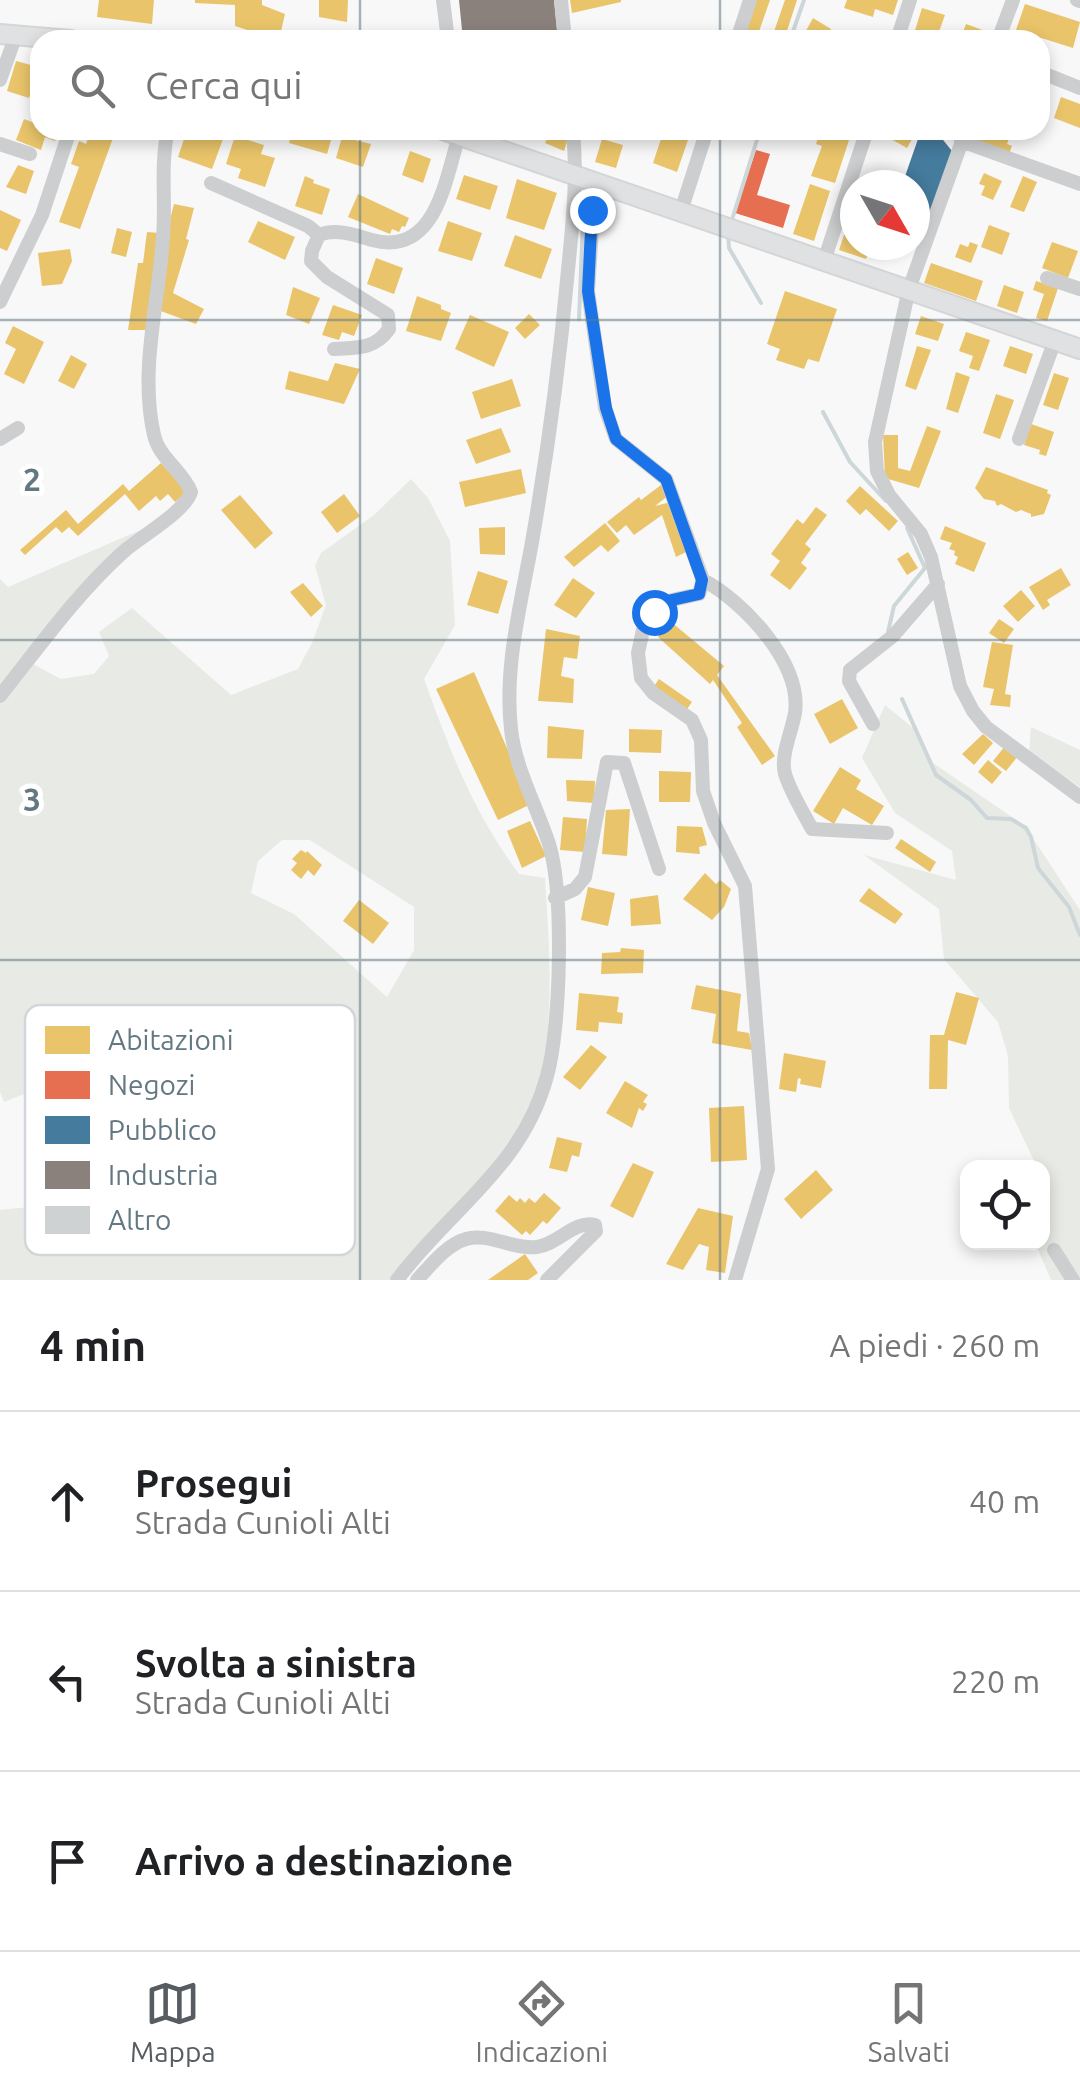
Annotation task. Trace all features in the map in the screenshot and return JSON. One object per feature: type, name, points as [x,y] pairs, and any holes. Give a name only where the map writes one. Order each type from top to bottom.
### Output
[{"type":"main road","points":[[472,140],[1080,348]]},
{"type":"street","points":[[444,0],[447,30]]},
{"type":"street","points":[[562,0],[564,30]]},
{"type":"street","points":[[740,30],[750,0]]},
{"type":"street","points":[[900,30],[910,0]]},
{"type":"street","points":[[1002,30],[1013,0]]},
{"type":"street","points":[[0,80],[8,34]]},
{"type":"street","points":[[1050,76],[1080,88]]},
{"type":"street","points":[[0,302],[42,215],[67,140]]},
{"type":"street","points":[[0,696],[57,621],[112,562],[148,531],[180,511],[191,492],[156,444],[150,398],[148,360],[163,236],[162,158],[166,140]]},
{"type":"street","points":[[210,183],[308,226],[319,235],[352,233],[394,243],[420,233],[437,205],[450,140]]},
{"type":"street","points":[[576,140],[586,178],[588,291],[606,408],[616,439],[666,479],[702,580],[699,594],[672,600],[654,612],[643,630],[638,653],[641,678],[653,693],[692,720],[701,740],[703,791],[714,824],[745,886],[768,1169],[735,1280]]},
{"type":"street","points":[[681,210],[705,140]]},
{"type":"street","points":[[824,261],[865,140]]},
{"type":"street","points":[[962,140],[909,289],[876,442],[877,471],[889,495],[921,534],[938,584],[960,686],[973,712],[1080,797]]},
{"type":"street","points":[[973,140],[1080,184]]},
{"type":"street","points":[[0,144],[30,154]]},
{"type":"street","points":[[397,1280],[511,1156],[536,1115],[549,1072],[557,1009],[556,898],[550,848],[511,733],[509,695],[511,652],[546,452],[586,178]]},
{"type":"street","points":[[319,235],[311,261],[326,277],[388,315],[389,328],[381,340],[367,348],[334,349]]},
{"type":"street","points":[[1047,278],[1080,289]]},
{"type":"street","points":[[1019,439],[1056,340]]},
{"type":"street","points":[[0,440],[18,428]]},
{"type":"street","points":[[702,580],[724,591],[753,619],[778,652],[796,708],[784,770],[812,830],[888,833]]},
{"type":"street","points":[[873,724],[849,681],[850,670],[894,636],[938,584]]},
{"type":"street","points":[[556,898],[575,889],[585,877],[607,762],[624,762],[659,868]]},
{"type":"street","points":[[417,1280],[444,1252],[464,1239],[538,1247],[584,1224],[595,1225],[596,1231],[586,1243],[546,1280]]},
{"type":"street","points":[[1054,1250],[1073,1280]]},
{"type":"shaded area","points":[[411,479],[428,498],[450,541],[455,625],[424,679],[454,756],[488,827],[519,874],[545,878],[550,994],[545,1053],[530,1106],[486,1173],[390,1280],[0,1280],[0,1210],[25,1207],[25,1255],[355,1255],[355,1005],[25,1005],[25,1094],[4,1102],[0,1092],[0,579],[8,587],[173,516],[96,586],[31,663],[61,679],[94,674],[109,656],[99,632],[132,608],[231,695],[298,669],[326,605],[315,566],[321,553],[374,515]],"holes":[[[282,840],[310,840],[414,907],[414,950],[387,997],[294,914],[251,893],[258,861]]]},
{"type":"shaded area","points":[[885,705],[918,732],[933,763],[1025,826],[1080,910],[1080,1280],[1051,1280],[1038,1250],[1050,1250],[1050,1160],[1034,1160],[1009,1108],[1008,1056],[998,1022],[944,959],[939,909],[864,855],[956,880],[952,851],[895,813],[862,758]]},
{"type":"shaded area","points":[[1031,727],[1080,750],[1080,787],[1029,753]]},
{"type":"building: Abitazioni","points":[[99,0],[154,0],[152,24],[97,17]]},
{"type":"building: Abitazioni","points":[[262,0],[262,5],[285,14],[281,30],[248,30],[235,26],[235,5],[195,3]]},
{"type":"building: Abitazioni","points":[[319,0],[348,0],[347,22],[319,17]]},
{"type":"building: Abitazioni","points":[[570,0],[621,0],[621,2],[572,13]]},
{"type":"building: Abitazioni","points":[[755,0],[770,0],[760,30],[744,30]]},
{"type":"building: Abitazioni","points":[[785,0],[797,0],[787,30],[774,30]]},
{"type":"building: Abitazioni","points":[[847,0],[898,0],[893,15],[875,9],[873,17],[844,8]]},
{"type":"building: Abitazioni","points":[[1025,4],[1080,22],[1073,48],[1050,41],[1050,30],[1016,30]]},
{"type":"building: Abitazioni","points":[[922,8],[945,15],[940,30],[915,30]]},
{"type":"building: Abitazioni","points":[[813,18],[831,29],[830,30],[806,30]]},
{"type":"building: Abitazioni","points":[[16,61],[30,65],[29,98],[7,91]]},
{"type":"building: Abitazioni","points":[[1061,97],[1080,104],[1080,128],[1054,118]]},
{"type":"building: Abitazioni","points":[[24,119],[30,121],[30,140],[44,140],[41,150],[16,140]]},
{"type":"building: Abitazioni","points":[[87,140],[112,140],[80,229],[59,222],[79,167],[71,164],[79,141],[86,144]]},
{"type":"building: Abitazioni","points":[[184,140],[223,140],[212,169],[178,157]]},
{"type":"building: Abitazioni","points":[[234,140],[264,145],[261,154],[275,158],[265,187],[238,178],[241,169],[226,164]]},
{"type":"building: Abitazioni","points":[[290,140],[331,140],[327,154],[289,143]]},
{"type":"building: Abitazioni","points":[[341,140],[371,144],[363,167],[336,158]]},
{"type":"building: Abitazioni","points":[[546,140],[567,140],[564,151],[545,143]]},
{"type":"building: Abitazioni","points":[[602,140],[623,145],[616,168],[595,162]]},
{"type":"building: Abitazioni","points":[[661,140],[688,140],[677,172],[653,163]]},
{"type":"building: Abitazioni","points":[[817,140],[849,140],[835,183],[811,176],[822,146],[816,144]]},
{"type":"building: Abitazioni","points":[[893,140],[911,140],[907,148]]},
{"type":"building: Abitazioni","points":[[1008,140],[1007,144],[1012,146],[1008,156],[971,142]]},
{"type":"building: Abitazioni","points":[[410,151],[431,159],[423,183],[402,175]]},
{"type":"building: Abitazioni","points":[[18,165],[34,171],[26,194],[6,187]]},
{"type":"building: Abitazioni","points":[[984,173],[1002,181],[993,200],[981,195],[985,186],[979,184]]},
{"type":"building: Abitazioni","points":[[464,175],[498,186],[490,210],[456,199]]},
{"type":"building: Abitazioni","points":[[305,176],[330,189],[322,215],[295,206]]},
{"type":"building: Abitazioni","points":[[1023,176],[1037,182],[1024,212],[1010,207]]},
{"type":"building: Abitazioni","points":[[517,179],[557,193],[544,230],[506,218]]},
{"type":"building: Abitazioni","points":[[810,184],[830,191],[814,241],[793,234]]},
{"type":"building: Abitazioni","points":[[358,194],[409,218],[405,227],[399,232],[392,229],[390,234],[348,217]]},
{"type":"building: Abitazioni","points":[[174,204],[194,208],[173,293],[204,309],[196,324],[158,310],[166,235]]},
{"type":"building: Abitazioni","points":[[0,210],[21,220],[7,251],[0,248]]},
{"type":"building: Abitazioni","points":[[258,221],[295,237],[285,260],[248,242]]},
{"type":"building: Abitazioni","points":[[448,221],[482,233],[472,261],[438,251]]},
{"type":"building: Abitazioni","points":[[989,225],[1010,233],[1002,255],[981,247]]},
{"type":"building: Abitazioni","points":[[117,228],[132,232],[126,257],[111,253]]},
{"type":"building: Abitazioni","points":[[147,232],[159,233],[148,330],[128,330],[138,263],[143,263]]},
{"type":"building: Abitazioni","points":[[515,235],[552,249],[541,279],[504,266]]},
{"type":"building: Abitazioni","points":[[970,242],[978,245],[971,263],[955,257],[960,244],[968,247]]},
{"type":"building: Abitazioni","points":[[1052,242],[1078,251],[1068,278],[1042,268]]},
{"type":"building: Abitazioni","points":[[70,249],[72,261],[62,284],[42,286],[38,253]]},
{"type":"building: Abitazioni","points":[[376,258],[403,268],[394,294],[367,284]]},
{"type":"building: Abitazioni","points":[[931,263],[983,281],[976,301],[924,283]]},
{"type":"building: Abitazioni","points":[[1036,281],[1058,288],[1047,321],[1036,318],[1044,294],[1033,290]]},
{"type":"building: Abitazioni","points":[[1004,285],[1024,292],[1017,313],[997,306]]},
{"type":"building: Abitazioni","points":[[293,287],[320,298],[309,324],[286,315]]},
{"type":"building: Abitazioni","points":[[785,291],[837,309],[819,362],[808,359],[804,369],[776,360],[780,349],[767,344]]},
{"type":"building: Abitazioni","points":[[417,296],[451,313],[441,341],[406,331]]},
{"type":"building: Abitazioni","points":[[333,305],[362,315],[354,336],[342,332],[339,340],[322,335]]},
{"type":"building: Abitazioni","points":[[529,314],[540,325],[525,339],[515,328]]},
{"type":"building: Abitazioni","points":[[470,315],[509,332],[494,367],[455,349]]},
{"type":"building: Abitazioni","points":[[921,316],[944,324],[938,341],[915,334]]},
{"type":"building: Abitazioni","points":[[13,326],[44,342],[24,384],[4,374],[16,349],[5,343]]},
{"type":"building: Abitazioni","points":[[966,332],[990,340],[979,371],[969,368],[973,356],[959,351]]},
{"type":"building: Abitazioni","points":[[917,346],[931,350],[916,390],[905,386]]},
{"type":"building: Abitazioni","points":[[1010,346],[1033,354],[1026,374],[1003,366]]},
{"type":"building: Abitazioni","points":[[71,355],[87,364],[74,389],[58,381]]},
{"type":"building: Abitazioni","points":[[335,363],[360,369],[344,404],[285,389],[289,371],[328,381]]},
{"type":"building: Abitazioni","points":[[956,372],[970,377],[958,413],[946,409]]},
{"type":"building: Abitazioni","points":[[1054,373],[1069,378],[1058,410],[1043,405]]},
{"type":"building: Abitazioni","points":[[512,379],[521,406],[481,419],[472,392]]},
{"type":"building: Abitazioni","points":[[996,394],[1014,400],[1000,439],[983,433]]},
{"type":"building: Abitazioni","points":[[1031,424],[1054,432],[1046,456],[1024,445]]},
{"type":"building: Abitazioni","points":[[927,426],[941,431],[919,488],[885,478],[883,435],[898,435],[898,468],[910,471]]},
{"type":"building: Abitazioni","points":[[501,428],[511,452],[476,464],[466,440]]},
{"type":"building: Abitazioni","points":[[161,463],[187,492],[175,502],[168,494],[160,501],[156,496],[139,511],[125,494],[78,536],[69,527],[62,533],[56,527],[25,555],[20,550],[66,510],[78,524],[123,484],[129,491]]},
{"type":"building: Abitazioni","points":[[986,467],[1048,490],[1051,495],[1044,514],[1031,517],[984,499],[975,488]]},
{"type":"building: Abitazioni","points":[[521,469],[526,493],[465,507],[459,482]]},
{"type":"building: Abitazioni","points":[[661,485],[669,495],[655,506],[671,502],[690,550],[676,557],[662,515],[634,535],[626,525],[617,533],[607,522]]},
{"type":"building: Abitazioni","points":[[860,486],[898,521],[889,531],[866,509],[860,515],[846,501]]},
{"type":"building: Abitazioni","points":[[344,494],[360,516],[337,533],[321,512]]},
{"type":"building: Abitazioni","points":[[240,495],[273,533],[255,549],[221,510]]},
{"type":"building: Abitazioni","points":[[816,507],[827,515],[805,544],[811,549],[801,563],[807,568],[790,590],[770,575],[780,561],[771,554],[797,519],[803,524]]},
{"type":"building: Abitazioni","points":[[605,523],[620,541],[608,552],[601,545],[574,567],[564,557]]},
{"type":"building: Abitazioni","points":[[945,526],[986,543],[974,572],[955,564],[958,557],[949,549],[952,543],[940,539]]},
{"type":"building: Abitazioni","points":[[505,527],[505,555],[480,554],[479,528]]},
{"type":"building: Abitazioni","points":[[908,552],[918,568],[907,575],[897,559]]},
{"type":"building: Abitazioni","points":[[1061,568],[1071,585],[1047,600],[1050,605],[1043,610],[1029,587]]},
{"type":"building: Abitazioni","points":[[478,571],[508,581],[498,614],[467,605]]},
{"type":"building: Abitazioni","points":[[573,578],[595,593],[576,618],[554,605]]},
{"type":"building: Abitazioni","points":[[303,583],[323,606],[311,617],[290,592]]},
{"type":"building: Abitazioni","points":[[1021,590],[1035,606],[1018,622],[1003,606]]},
{"type":"building: Abitazioni","points":[[999,619],[1014,629],[1004,643],[989,633]]},
{"type":"building: Abitazioni","points":[[670,621],[724,666],[717,675],[775,756],[762,765],[737,727],[742,723],[713,680],[710,684],[658,637]]},
{"type":"building: Abitazioni","points":[[546,629],[580,636],[577,659],[564,657],[561,676],[574,679],[573,703],[538,701]]},
{"type":"building: Abitazioni","points":[[992,642],[1013,645],[1005,694],[1011,695],[1010,707],[990,705],[994,689],[983,687]]},
{"type":"building: Abitazioni","points":[[474,672],[531,804],[498,820],[436,689]]},
{"type":"building: Abitazioni","points":[[659,679],[692,702],[685,712],[652,689]]},
{"type":"building: Abitazioni","points":[[842,699],[858,728],[830,744],[814,714]]},
{"type":"building: Abitazioni","points":[[548,726],[584,730],[582,759],[547,758]]},
{"type":"building: Abitazioni","points":[[629,729],[662,730],[661,753],[629,752]]},
{"type":"building: Abitazioni","points":[[983,734],[993,743],[974,765],[962,754]]},
{"type":"building: Abitazioni","points":[[1005,746],[1018,756],[1006,771],[993,761]]},
{"type":"building: Abitazioni","points":[[988,760],[1002,772],[992,784],[978,772]]},
{"type":"building: Abitazioni","points":[[840,767],[861,780],[856,789],[884,806],[872,825],[843,808],[834,824],[813,811]]},
{"type":"building: Abitazioni","points":[[659,771],[691,772],[690,802],[659,802]]},
{"type":"building: Abitazioni","points":[[566,780],[595,781],[594,803],[567,801]]},
{"type":"building: Abitazioni","points":[[630,809],[627,856],[602,854],[606,810]]},
{"type":"building: Abitazioni","points":[[563,817],[587,819],[585,852],[560,850]]},
{"type":"building: Abitazioni","points":[[530,821],[546,856],[522,868],[507,831]]},
{"type":"building: Abitazioni","points":[[677,826],[702,827],[707,845],[699,847],[700,854],[676,852]]},
{"type":"building: Abitazioni","points":[[901,839],[936,862],[930,872],[895,848]]},
{"type":"building: Abitazioni","points":[[301,850],[322,865],[314,876],[308,870],[301,879],[291,870],[297,863],[292,859]]},
{"type":"building: Abitazioni","points":[[705,873],[716,884],[720,880],[731,889],[724,907],[712,920],[683,899]]},
{"type":"building: Abitazioni","points":[[588,887],[615,893],[608,926],[581,920]]},
{"type":"building: Abitazioni","points":[[869,888],[903,914],[895,924],[859,901]]},
{"type":"building: Abitazioni","points":[[658,895],[661,924],[631,926],[630,899]]},
{"type":"building: Abitazioni","points":[[359,900],[389,923],[373,944],[343,921]]},
{"type":"building: Abitazioni","points":[[621,948],[644,950],[643,973],[601,974],[602,953],[620,952]]},
{"type":"building: Abitazioni","points":[[696,985],[741,994],[737,1031],[749,1033],[752,1050],[712,1043],[716,1014],[691,1009]]},
{"type":"building: Abitazioni","points":[[956,992],[979,998],[966,1045],[948,1040],[947,1089],[929,1089],[930,1035],[944,1035]]},
{"type":"building: Abitazioni","points":[[579,993],[619,997],[617,1012],[623,1013],[622,1024],[599,1022],[598,1032],[576,1030]]},
{"type":"building: Abitazioni","points":[[591,1045],[607,1057],[580,1090],[563,1077]]},
{"type":"building: Abitazioni","points":[[784,1053],[826,1061],[821,1088],[800,1084],[798,1078],[796,1092],[779,1089]]},
{"type":"building: Abitazioni","points":[[625,1081],[648,1095],[643,1102],[647,1104],[643,1111],[639,1108],[632,1128],[606,1113]]},
{"type":"building: Abitazioni","points":[[744,1106],[747,1160],[711,1162],[709,1108]]},
{"type":"building: Abitazioni","points":[[557,1137],[582,1143],[579,1157],[572,1155],[567,1172],[549,1168]]},
{"type":"building: Abitazioni","points":[[633,1163],[654,1172],[633,1218],[610,1206]]},
{"type":"building: Abitazioni","points":[[816,1170],[833,1190],[801,1219],[784,1199]]},
{"type":"building: Abitazioni","points":[[544,1193],[561,1208],[530,1235],[526,1231],[522,1235],[495,1211],[509,1195],[517,1202],[520,1198],[525,1203],[529,1198],[535,1203]]},
{"type":"building: Abitazioni","points":[[698,1208],[733,1216],[725,1273],[706,1270],[709,1247],[699,1244],[683,1270],[666,1264]]},
{"type":"building: Abitazioni","points":[[525,1254],[538,1273],[528,1280],[488,1280]]},
{"type":"building: Negozi","points":[[756,150],[770,154],[757,195],[790,205],[783,228],[735,213]]},
{"type":"building: Pubblico","points":[[918,140],[943,140],[952,151],[930,215],[930,170],[907,170]]},
{"type":"building: Industria","points":[[459,0],[554,0],[557,30],[462,30]]},
{"type":"waterway","points":[[794,30],[804,0]]},
{"type":"waterway","points":[[731,223],[757,140]]},
{"type":"waterway","points":[[579,319],[584,196]]},
{"type":"waterway","points":[[728,232],[729,248],[761,303]]},
{"type":"waterway","points":[[823,412],[850,462],[886,501]]},
{"type":"waterway","points":[[888,632],[894,606],[925,568],[907,528]]},
{"type":"waterway","points":[[902,699],[936,775],[971,800],[987,818],[1011,819],[1026,828],[1038,868],[1069,907],[1080,935]]},
{"type":"route","points":[[592,210],[588,291],[606,408],[616,439],[666,479],[702,580],[699,594],[672,600],[654,612]]}]
